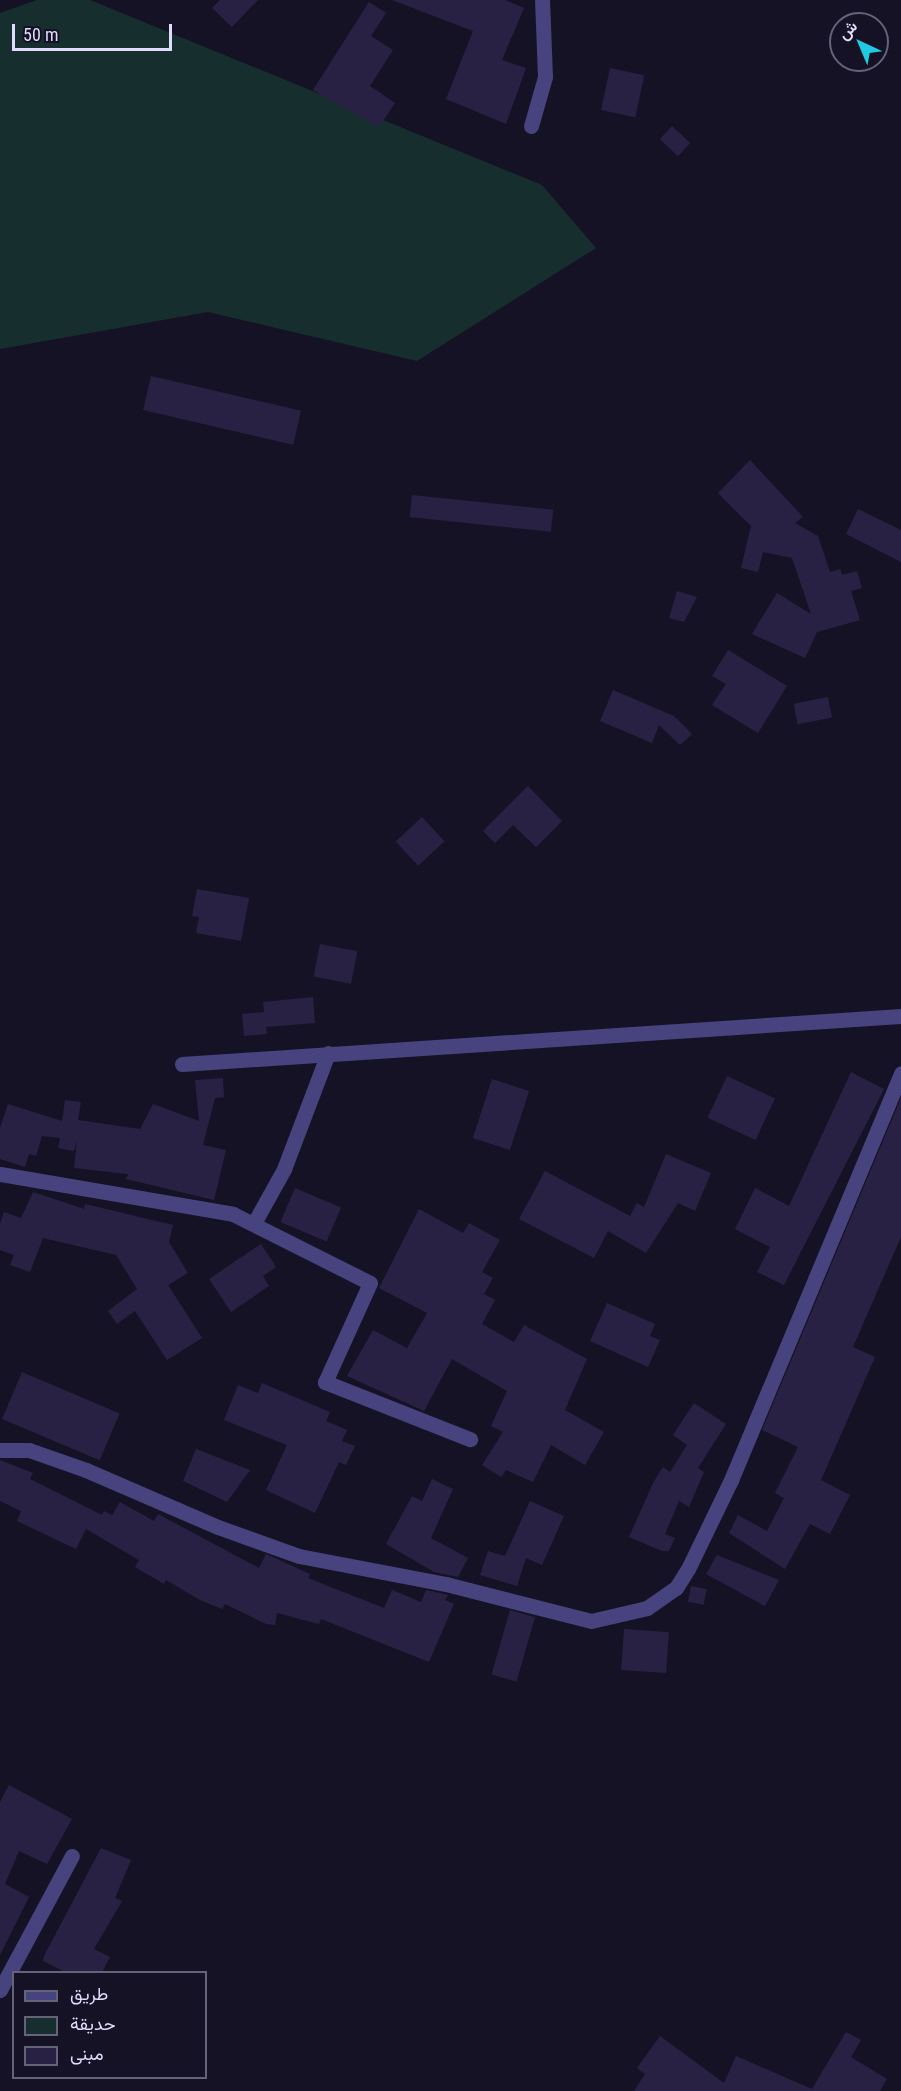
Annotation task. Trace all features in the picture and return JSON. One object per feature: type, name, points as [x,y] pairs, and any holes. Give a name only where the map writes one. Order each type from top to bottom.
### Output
[{"type":"street","points":[[531,126],[545,77],[542,0]]},
{"type":"street","points":[[182,1064],[901,1016]]},
{"type":"street","points":[[254,1223],[284,1169],[328,1053]]},
{"type":"street","points":[[0,1450],[29,1450],[86,1470],[218,1527],[299,1556],[446,1584],[591,1621],[647,1608],[676,1588],[688,1569],[731,1480],[901,1073]]},
{"type":"street","points":[[0,1174],[233,1214],[369,1283],[325,1383],[470,1439]]},
{"type":"street","points":[[0,1990],[72,1856]]},
{"type":"green space","points":[[37,0],[90,0],[542,185],[596,248],[417,361],[208,312],[0,349],[0,13]]},
{"type":"building","points":[[220,0],[258,0],[232,27],[212,8]]},
{"type":"building","points":[[392,0],[505,0],[524,8],[502,60],[526,68],[506,124],[446,99],[473,31]]},
{"type":"building","points":[[369,2],[386,13],[371,36],[393,50],[370,86],[395,103],[379,127],[313,90]]},
{"type":"building","points":[[610,68],[644,75],[635,117],[601,110]]},
{"type":"building","points":[[672,126],[690,143],[678,156],[660,139]]},
{"type":"building","points":[[151,376],[301,411],[293,445],[143,410]]},
{"type":"building","points":[[750,460],[803,517],[795,523],[818,536],[830,572],[840,569],[842,575],[857,571],[862,588],[851,591],[860,620],[817,632],[805,658],[752,634],[777,593],[811,614],[792,558],[763,552],[758,572],[741,568],[751,526],[718,493]]},
{"type":"building","points":[[412,495],[553,510],[551,532],[410,517]]},
{"type":"building","points":[[858,509],[901,530],[901,562],[846,534]]},
{"type":"building","points":[[677,591],[697,597],[684,622],[669,618]]},
{"type":"building","points":[[728,650],[787,686],[758,733],[712,705],[726,684],[712,676]]},
{"type":"building","points":[[613,690],[674,716],[692,734],[680,745],[659,725],[652,743],[600,721]]},
{"type":"building","points":[[828,697],[832,718],[798,724],[794,704]]},
{"type":"building","points":[[528,786],[562,821],[536,847],[513,825],[495,843],[483,831]]},
{"type":"building","points":[[422,817],[445,841],[418,866],[396,842]]},
{"type":"building","points":[[197,889],[249,898],[241,941],[196,933],[199,917],[192,916]]},
{"type":"building","points":[[320,944],[357,951],[351,984],[314,976]]},
{"type":"building","points":[[313,997],[315,1023],[266,1027],[267,1034],[244,1036],[242,1014],[264,1012],[263,1002]]},
{"type":"building","points":[[851,1072],[884,1089],[784,1285],[757,1272],[770,1247],[735,1229],[755,1188],[789,1206]]},
{"type":"building","points":[[727,1076],[775,1098],[756,1140],[708,1118]]},
{"type":"building","points":[[223,1078],[224,1097],[215,1098],[203,1145],[226,1150],[214,1200],[126,1179],[128,1174],[74,1168],[77,1141],[74,1151],[58,1148],[60,1138],[42,1136],[36,1156],[29,1154],[25,1167],[0,1159],[0,1128],[8,1104],[62,1121],[65,1100],[81,1102],[78,1120],[140,1129],[153,1104],[199,1121],[195,1080]]},
{"type":"building","points":[[492,1079],[529,1091],[510,1150],[473,1138]]},
{"type":"building","points":[[901,1098],[901,1237],[853,1347],[875,1357],[821,1480],[850,1495],[830,1534],[810,1524],[785,1569],[729,1533],[738,1515],[767,1531],[784,1498],[775,1493],[798,1447],[762,1430]]},
{"type":"building","points":[[666,1154],[711,1173],[695,1211],[678,1203],[646,1253],[608,1231],[594,1258],[519,1219],[545,1171],[630,1216],[637,1203],[644,1207]]},
{"type":"building","points":[[295,1188],[341,1208],[327,1242],[281,1222]]},
{"type":"building","points":[[33,1192],[84,1209],[85,1204],[173,1225],[169,1242],[188,1273],[168,1285],[202,1338],[167,1360],[135,1311],[117,1324],[108,1311],[137,1289],[116,1255],[43,1238],[30,1272],[10,1265],[14,1255],[0,1250],[0,1224],[4,1212],[21,1218]]},
{"type":"building","points":[[419,1209],[463,1233],[469,1223],[500,1240],[482,1272],[493,1278],[484,1294],[495,1300],[482,1324],[514,1342],[524,1325],[587,1359],[565,1410],[604,1432],[585,1465],[551,1445],[533,1482],[506,1470],[501,1477],[482,1465],[503,1432],[491,1426],[507,1391],[452,1359],[424,1411],[347,1376],[373,1330],[407,1348],[427,1313],[379,1288]]},
{"type":"building","points":[[261,1244],[276,1267],[263,1276],[269,1286],[231,1312],[209,1279]]},
{"type":"building","points":[[607,1303],[655,1324],[650,1336],[660,1340],[648,1367],[590,1341]]},
{"type":"building","points":[[22,1372],[120,1413],[100,1460],[2,1419]]},
{"type":"building","points":[[262,1383],[330,1412],[326,1421],[347,1430],[342,1441],[355,1446],[346,1465],[339,1462],[315,1513],[266,1490],[287,1445],[224,1420],[238,1385],[258,1393]]},
{"type":"building","points":[[694,1403],[726,1424],[698,1468],[704,1472],[689,1507],[679,1501],[665,1534],[675,1538],[669,1551],[662,1551],[629,1537],[653,1483],[663,1467],[670,1472],[687,1445],[673,1435]]},
{"type":"building","points":[[196,1449],[250,1470],[227,1502],[183,1481]]},
{"type":"building","points":[[0,1460],[33,1473],[30,1479],[102,1515],[104,1511],[112,1515],[120,1502],[154,1521],[158,1514],[259,1568],[266,1554],[310,1574],[308,1578],[384,1608],[392,1590],[421,1602],[426,1590],[444,1594],[448,1595],[445,1600],[454,1604],[429,1662],[321,1619],[319,1624],[277,1613],[275,1625],[266,1624],[225,1604],[222,1609],[200,1600],[166,1580],[164,1584],[135,1567],[139,1560],[86,1529],[76,1549],[17,1521],[21,1511],[0,1501]]},
{"type":"building","points":[[432,1479],[453,1489],[431,1538],[468,1558],[458,1577],[434,1572],[386,1544],[412,1496],[422,1501]]},
{"type":"building","points":[[530,1501],[564,1516],[542,1565],[526,1558],[517,1586],[480,1575],[488,1551],[505,1556]]},
{"type":"building","points":[[717,1555],[779,1580],[765,1606],[706,1574]]},
{"type":"building","points":[[691,1586],[707,1589],[704,1605],[688,1602]]},
{"type":"building","points":[[510,1610],[535,1617],[517,1682],[492,1674]]},
{"type":"building","points":[[624,1629],[669,1632],[666,1673],[621,1670]]},
{"type":"building","points":[[9,1785],[72,1819],[47,1864],[19,1851],[5,1884],[29,1897],[0,1955],[0,1802]]},
{"type":"building","points":[[101,1848],[131,1860],[115,1898],[122,1901],[94,1949],[110,1957],[103,1971],[63,1971],[43,1961]]},
{"type":"building","points":[[846,2032],[861,2040],[851,2057],[887,2079],[880,2091],[634,2091],[645,2074],[637,2068],[660,2036],[724,2083],[736,2056],[812,2089]]}]
